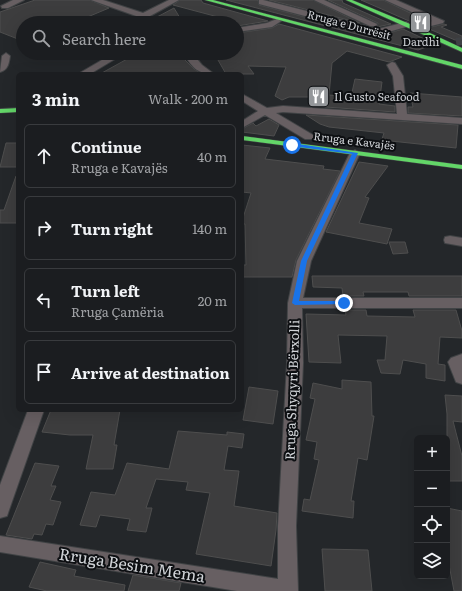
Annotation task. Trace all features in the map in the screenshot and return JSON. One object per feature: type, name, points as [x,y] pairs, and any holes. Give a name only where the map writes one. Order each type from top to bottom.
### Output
[{"type":"main road","name":"Rruga e Durrësit","points":[[207,0],[462,67]]},
{"type":"main road","points":[[349,0],[453,43],[462,50]]},
{"type":"main road","points":[[0,111],[16,115]]},
{"type":"main road","points":[[0,120],[16,116]]},
{"type":"main road","name":"Rruga e Kavajës","points":[[286,134],[355,153],[462,167]]},
{"type":"main road","name":"Rruga e Kavajës","points":[[244,138],[310,140]]},
{"type":"street","points":[[5,6],[20,0]]},
{"type":"street","points":[[95,0],[144,16],[175,0]]},
{"type":"street","points":[[318,0],[386,30]]},
{"type":"street","points":[[313,15],[336,7],[349,0]]},
{"type":"street","points":[[388,0],[440,22],[415,28]]},
{"type":"street","points":[[262,2],[378,32],[406,24]]},
{"type":"street","points":[[244,29],[269,25],[277,21]]},
{"type":"street","points":[[0,69],[3,66],[6,56]]},
{"type":"street","points":[[87,72],[108,60]]},
{"type":"street","points":[[193,60],[206,72]]},
{"type":"street","points":[[392,65],[398,76],[402,116]]},
{"type":"street","points":[[244,98],[310,140]]},
{"type":"street","points":[[244,127],[264,111],[283,109],[462,121]]},
{"type":"street","name":"Rruga Shyqyri Bërxolli","points":[[288,590],[287,526],[295,303],[304,261],[355,153]]},
{"type":"street","points":[[295,303],[461,307]]},
{"type":"street","points":[[462,359],[456,362],[462,378]]},
{"type":"street","points":[[0,510],[35,412]]},
{"type":"street","name":"Rruga Besim Mema","points":[[0,544],[288,590]]},
{"type":"building","points":[[35,0],[90,0],[109,8],[90,16],[16,16],[16,38],[0,32],[0,12]]},
{"type":"building","points":[[180,0],[201,0],[203,3],[268,21],[244,25],[244,16],[214,16],[173,5]]},
{"type":"building","points":[[226,0],[258,0],[259,5],[378,36],[403,29],[435,44],[418,50]]},
{"type":"building","points":[[269,0],[313,0],[360,23]]},
{"type":"building","points":[[328,0],[342,0],[343,3],[391,24],[377,27],[378,23]]},
{"type":"building","points":[[361,0],[383,0],[427,21],[416,24]]},
{"type":"building","points":[[174,8],[179,16],[159,16]]},
{"type":"building","points":[[279,24],[402,57],[389,62],[347,51],[332,63],[329,95],[351,97],[355,79],[382,82],[379,104],[395,106],[395,112],[312,106],[319,97],[289,97],[282,100],[275,96],[286,67],[248,66],[254,74],[244,74],[244,72],[225,72],[218,60],[244,60],[244,32],[272,28]]},
{"type":"building","points":[[444,24],[447,25],[441,27],[462,36],[462,39],[455,40],[427,28]]},
{"type":"building","points":[[125,60],[185,60],[199,72],[104,72]]},
{"type":"building","points":[[410,93],[462,97],[462,116],[408,113],[408,107],[413,107]]},
{"type":"building","points":[[306,115],[458,125],[456,148],[391,141],[382,139],[384,133],[329,127],[320,124]]},
{"type":"building","points":[[269,119],[279,125],[274,136],[244,132],[244,128],[253,123],[256,126]]},
{"type":"building","points":[[6,143],[16,143],[16,167],[0,167]]},
{"type":"building","points":[[244,145],[270,148],[265,159],[324,166],[323,169],[340,171],[296,260],[292,277],[244,277],[244,265],[246,265],[244,215],[251,193],[244,192]]},
{"type":"building","points":[[359,162],[388,166],[365,197],[369,198],[359,223],[392,229],[387,244],[326,232]]},
{"type":"building","points":[[16,176],[16,223],[0,223],[0,210],[4,210]]},
{"type":"building","points":[[389,242],[405,242],[408,253],[393,254]]},
{"type":"building","points":[[312,276],[462,276],[462,296],[409,296],[408,292],[363,292],[364,296],[343,296],[342,288],[313,287]]},
{"type":"building","points":[[345,310],[366,310],[367,316],[415,317],[413,310],[456,310],[462,331],[462,338],[440,337],[438,364],[445,365],[445,381],[426,378],[426,364],[403,360],[400,374],[381,373],[377,360],[385,360],[387,336],[338,335],[341,363],[309,362],[306,314],[346,315]]},
{"type":"building","points":[[342,380],[371,382],[372,416],[374,416],[367,460],[358,458],[351,501],[354,501],[353,518],[302,511],[304,499],[310,500],[319,460],[314,459],[317,442],[306,440],[315,399],[310,398],[313,383],[342,389]]},
{"type":"building","points":[[249,387],[278,391],[273,424],[243,420]]},
{"type":"building","points":[[445,395],[462,396],[462,422],[453,421],[462,456],[462,481],[450,481],[450,435],[447,435]]},
{"type":"building","points":[[50,412],[120,412],[114,445],[117,445],[113,469],[86,469],[93,435],[70,435],[42,432]]},
{"type":"building","points":[[178,431],[227,435],[227,432],[244,434],[242,448],[228,446],[224,470],[239,471],[234,506],[277,513],[271,566],[196,554],[210,493],[186,490],[188,482],[156,479],[146,508],[152,508],[146,532],[127,530],[130,519],[100,515],[96,527],[80,525],[91,492],[115,495],[127,463],[169,469]]},
{"type":"building","points":[[35,463],[59,466],[51,486],[56,486],[50,500],[61,502],[53,525],[46,524],[42,535],[34,534],[32,539],[6,535]]},
{"type":"building","points":[[450,509],[462,511],[462,591],[454,591],[450,570]]},
{"type":"building","points":[[322,549],[368,550],[372,591],[325,591]]},
{"type":"building","points":[[40,562],[76,570],[74,576],[125,585],[124,591],[47,591],[29,587]]},
{"type":"building","points":[[133,575],[181,583],[179,591],[128,591]]},
{"type":"tunnel","points":[[456,42],[462,41]]},
{"type":"traffic: fast","points":[[207,0],[462,67]]},
{"type":"traffic: fast","points":[[348,0],[415,28],[462,50]]},
{"type":"traffic: fast","points":[[0,111],[16,110]]},
{"type":"traffic: fast","points":[[244,138],[462,167]]},
{"type":"place","name":"Dardhi","points":[[421,22]]},
{"type":"place","name":"Il Gusto Seafood","points":[[319,97]]},
{"type":"route","points":[[292,145],[355,153],[304,261],[295,303],[344,303]]}]
